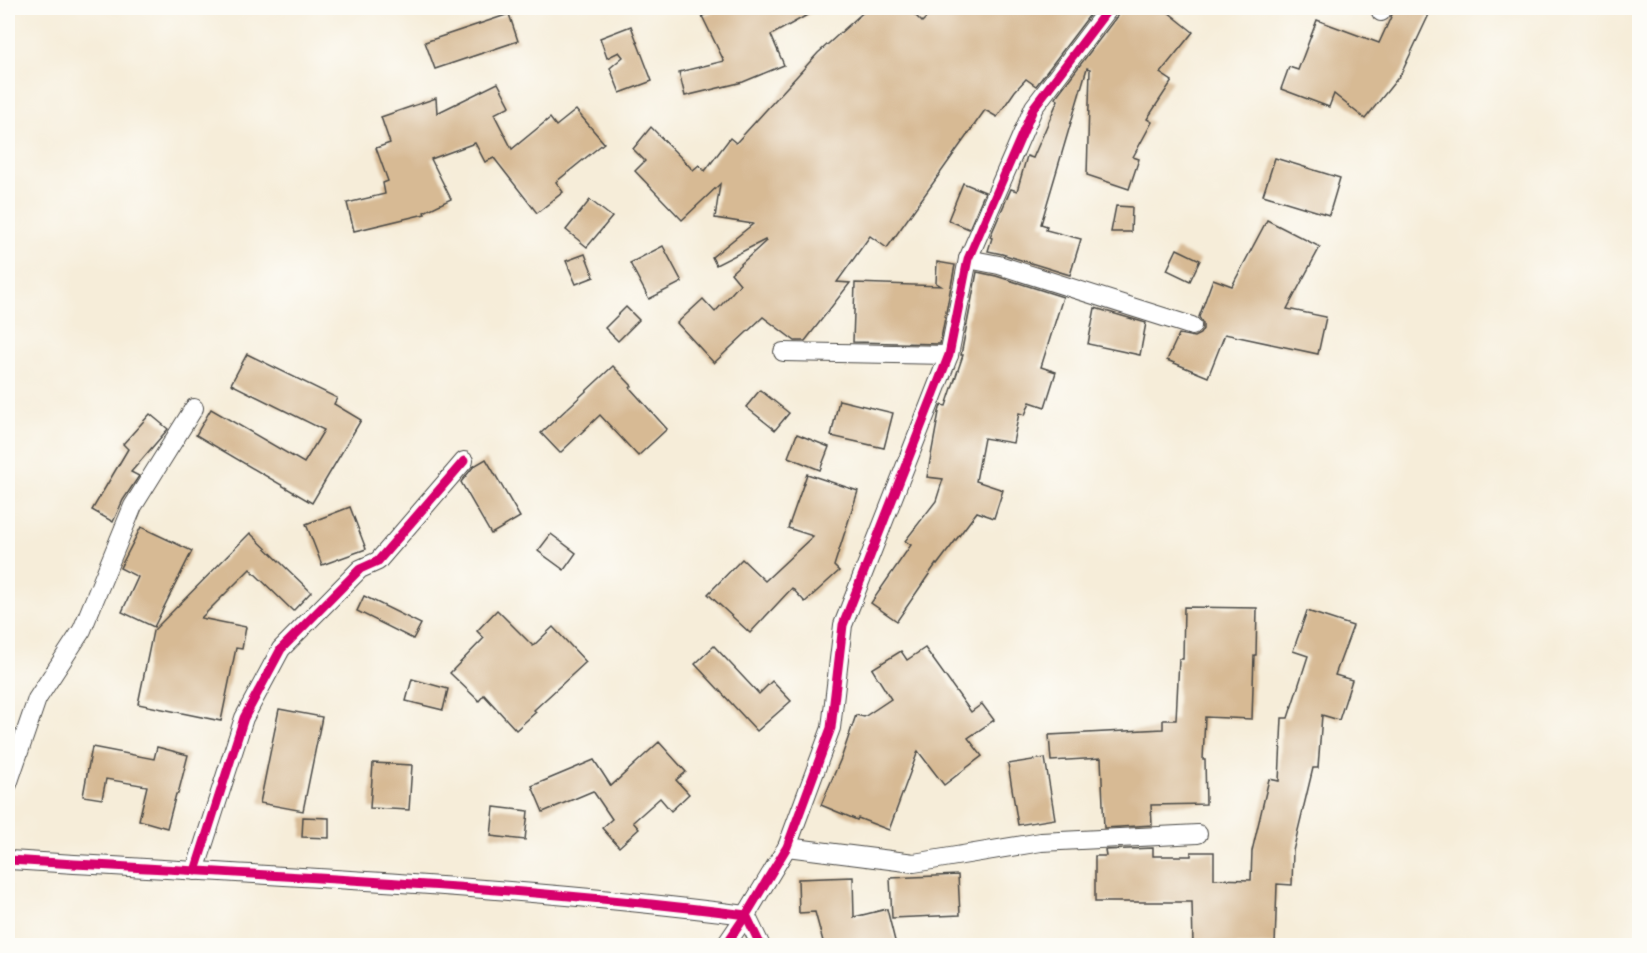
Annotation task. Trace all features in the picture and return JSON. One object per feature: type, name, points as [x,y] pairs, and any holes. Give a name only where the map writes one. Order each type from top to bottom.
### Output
[{"type":"street","points":[[724,945],[746,915],[787,847],[831,728],[843,625],[949,355],[968,259],[1034,107],[1109,8]]},
{"type":"street","points":[[968,259],[999,265],[1192,326]]},
{"type":"street","points":[[783,352],[949,355]]},
{"type":"street","points":[[8,784],[37,699],[82,630],[133,506],[194,408]]},
{"type":"street","points":[[195,871],[244,718],[282,649],[360,569],[378,561],[464,461]]},
{"type":"street","points":[[787,847],[914,863],[1041,842],[1198,834]]},
{"type":"street","points":[[8,860],[458,887],[664,904],[746,915]]},
{"type":"street","points":[[746,915],[761,945]]},
{"type":"building","points":[[721,8],[820,8],[771,35],[784,65],[743,82],[685,96],[679,72],[724,61],[702,16]]},
{"type":"building","points":[[868,8],[908,8],[922,22],[936,8],[1095,8],[1036,86],[1026,79],[997,117],[985,110],[887,248],[870,236],[837,282],[850,283],[805,341],[795,341],[763,317],[714,363],[677,323],[703,299],[715,312],[740,284],[731,273],[766,241],[716,265],[712,257],[753,224],[715,218],[720,184],[682,220],[635,171],[645,161],[633,149],[651,127],[693,170],[699,165],[705,171],[730,138],[736,143],[818,53]]},
{"type":"building","points":[[1120,8],[1163,8],[1193,32],[1160,73],[1172,81],[1147,119],[1152,122],[1133,157],[1139,159],[1129,189],[1087,175],[1090,69],[1087,68],[1041,224],[1047,226],[1046,230],[1081,239],[1070,275],[988,251],[992,238],[990,237],[1011,189],[1017,191],[1027,156],[1033,158],[1058,100],[1055,98],[1118,15]]},
{"type":"building","points":[[1395,8],[1432,8],[1401,74],[1365,119],[1334,94],[1329,107],[1281,89],[1289,67],[1298,70],[1317,20],[1379,43]]},
{"type":"building","points":[[509,14],[518,41],[435,69],[425,42]]},
{"type":"building","points":[[631,26],[652,81],[620,93],[610,68],[623,57],[619,52],[607,58],[600,38]]},
{"type":"building","points":[[498,83],[510,106],[494,114],[512,149],[550,118],[556,126],[576,110],[604,143],[556,182],[563,192],[537,213],[494,158],[485,162],[475,143],[431,159],[451,199],[424,212],[425,214],[354,231],[347,203],[385,194],[383,183],[388,181],[376,148],[390,143],[381,117],[436,98],[437,113]]},
{"type":"building","points":[[1275,158],[1340,178],[1329,215],[1263,195]]},
{"type":"building","points":[[963,183],[985,192],[969,229],[948,220]]},
{"type":"building","points":[[590,200],[612,217],[587,247],[566,230]]},
{"type":"building","points":[[1116,206],[1132,207],[1131,232],[1111,232]]},
{"type":"building","points":[[1267,220],[1320,247],[1287,309],[1326,317],[1318,354],[1225,334],[1208,377],[1167,360],[1179,334],[1194,337],[1200,334],[1203,324],[1199,317],[1213,279],[1232,286]]},
{"type":"building","points":[[663,246],[682,282],[649,299],[630,263]]},
{"type":"building","points":[[1177,249],[1200,260],[1190,281],[1167,270]]},
{"type":"building","points":[[585,254],[594,277],[576,284],[566,261]]},
{"type":"building","points":[[937,262],[955,265],[940,344],[853,342],[855,283],[941,286],[936,283]]},
{"type":"building","points":[[977,272],[1063,297],[1041,367],[1056,372],[1045,407],[1030,402],[1025,415],[1019,413],[1013,443],[984,438],[976,481],[1003,490],[994,518],[977,512],[936,564],[897,621],[871,603],[911,545],[905,541],[936,501],[943,479],[927,477],[941,405],[946,406],[963,355],[961,355]]},
{"type":"building","points":[[626,307],[639,320],[618,341],[605,328]]},
{"type":"building","points":[[1095,308],[1146,323],[1140,355],[1088,344]]},
{"type":"building","points":[[247,354],[337,398],[334,404],[361,420],[312,503],[196,435],[211,409],[304,463],[324,430],[231,384]]},
{"type":"building","points":[[613,366],[667,429],[638,456],[600,415],[560,453],[541,433]]},
{"type":"building","points":[[760,390],[789,413],[775,430],[746,407]]},
{"type":"building","points":[[839,400],[893,413],[884,448],[831,436]]},
{"type":"building","points":[[150,414],[168,429],[131,472],[139,476],[123,500],[113,522],[92,510],[128,449],[123,444]]},
{"type":"building","points":[[797,434],[829,447],[820,470],[788,457]]},
{"type":"building","points":[[486,459],[520,517],[491,534],[461,482],[474,466]]},
{"type":"building","points":[[807,474],[858,491],[834,566],[839,571],[805,602],[792,588],[750,633],[708,594],[742,559],[765,581],[813,536],[788,528]]},
{"type":"building","points":[[350,507],[366,549],[322,565],[306,524]]},
{"type":"building","points":[[141,527],[192,551],[154,627],[122,612],[138,577],[120,568]]},
{"type":"building","points":[[250,533],[311,592],[293,611],[250,569],[201,618],[246,627],[242,649],[236,648],[221,721],[138,704],[153,631]]},
{"type":"building","points":[[551,534],[576,553],[564,570],[538,551]]},
{"type":"building","points":[[364,596],[421,624],[413,639],[357,611]]},
{"type":"building","points":[[1184,607],[1257,608],[1252,719],[1205,717],[1203,760],[1205,760],[1206,804],[1151,805],[1152,825],[1104,828],[1101,758],[1051,761],[1049,735],[1163,729],[1163,720],[1176,720],[1179,659],[1183,659]]},
{"type":"building","points":[[497,610],[533,646],[553,627],[586,662],[534,710],[536,712],[516,730],[484,695],[479,701],[450,673],[484,638],[477,631]]},
{"type":"building","points":[[1307,611],[1353,626],[1335,675],[1352,680],[1339,720],[1322,715],[1318,768],[1313,768],[1293,851],[1292,885],[1277,884],[1275,945],[1193,945],[1192,902],[1095,902],[1095,856],[1106,856],[1105,850],[1153,848],[1153,856],[1191,856],[1191,852],[1214,852],[1214,879],[1251,880],[1252,851],[1269,779],[1279,781],[1282,718],[1288,718],[1308,656],[1293,651]]},
{"type":"building","points":[[714,646],[759,694],[772,681],[791,701],[757,731],[695,664]]},
{"type":"building","points":[[925,648],[971,712],[982,704],[994,720],[968,738],[982,756],[944,785],[918,751],[889,830],[821,805],[842,756],[856,715],[864,717],[891,699],[872,669],[901,651],[907,660]]},
{"type":"building","points":[[412,679],[448,689],[443,710],[406,701]]},
{"type":"building","points":[[279,709],[322,717],[303,811],[260,803]]},
{"type":"building","points":[[659,742],[686,772],[676,780],[689,794],[671,811],[660,798],[633,822],[639,829],[619,847],[602,828],[612,819],[593,791],[543,812],[532,786],[594,760],[611,786]]},
{"type":"building","points":[[92,747],[154,759],[157,747],[188,755],[167,828],[139,820],[147,786],[106,779],[102,799],[83,796]]},
{"type":"building","points":[[1045,758],[1055,819],[1018,825],[1008,764]]},
{"type":"building","points":[[373,763],[412,765],[409,810],[370,808]]},
{"type":"building","points":[[494,807],[528,811],[525,840],[491,836]]},
{"type":"building","points":[[303,817],[329,818],[329,838],[302,837]]},
{"type":"building","points":[[958,875],[960,915],[892,918],[890,878]]},
{"type":"building","points":[[853,877],[854,917],[887,909],[896,945],[824,945],[815,912],[799,913],[798,879]]},
{"type":"cycle path","points":[[725,946],[787,847],[831,728],[843,625],[949,355],[968,259],[1034,107],[1109,8]]},
{"type":"cycle path","points":[[195,871],[244,718],[281,649],[360,569],[378,561],[464,461]]},
{"type":"cycle path","points":[[8,860],[470,888],[654,904],[746,915],[761,946]]}]
